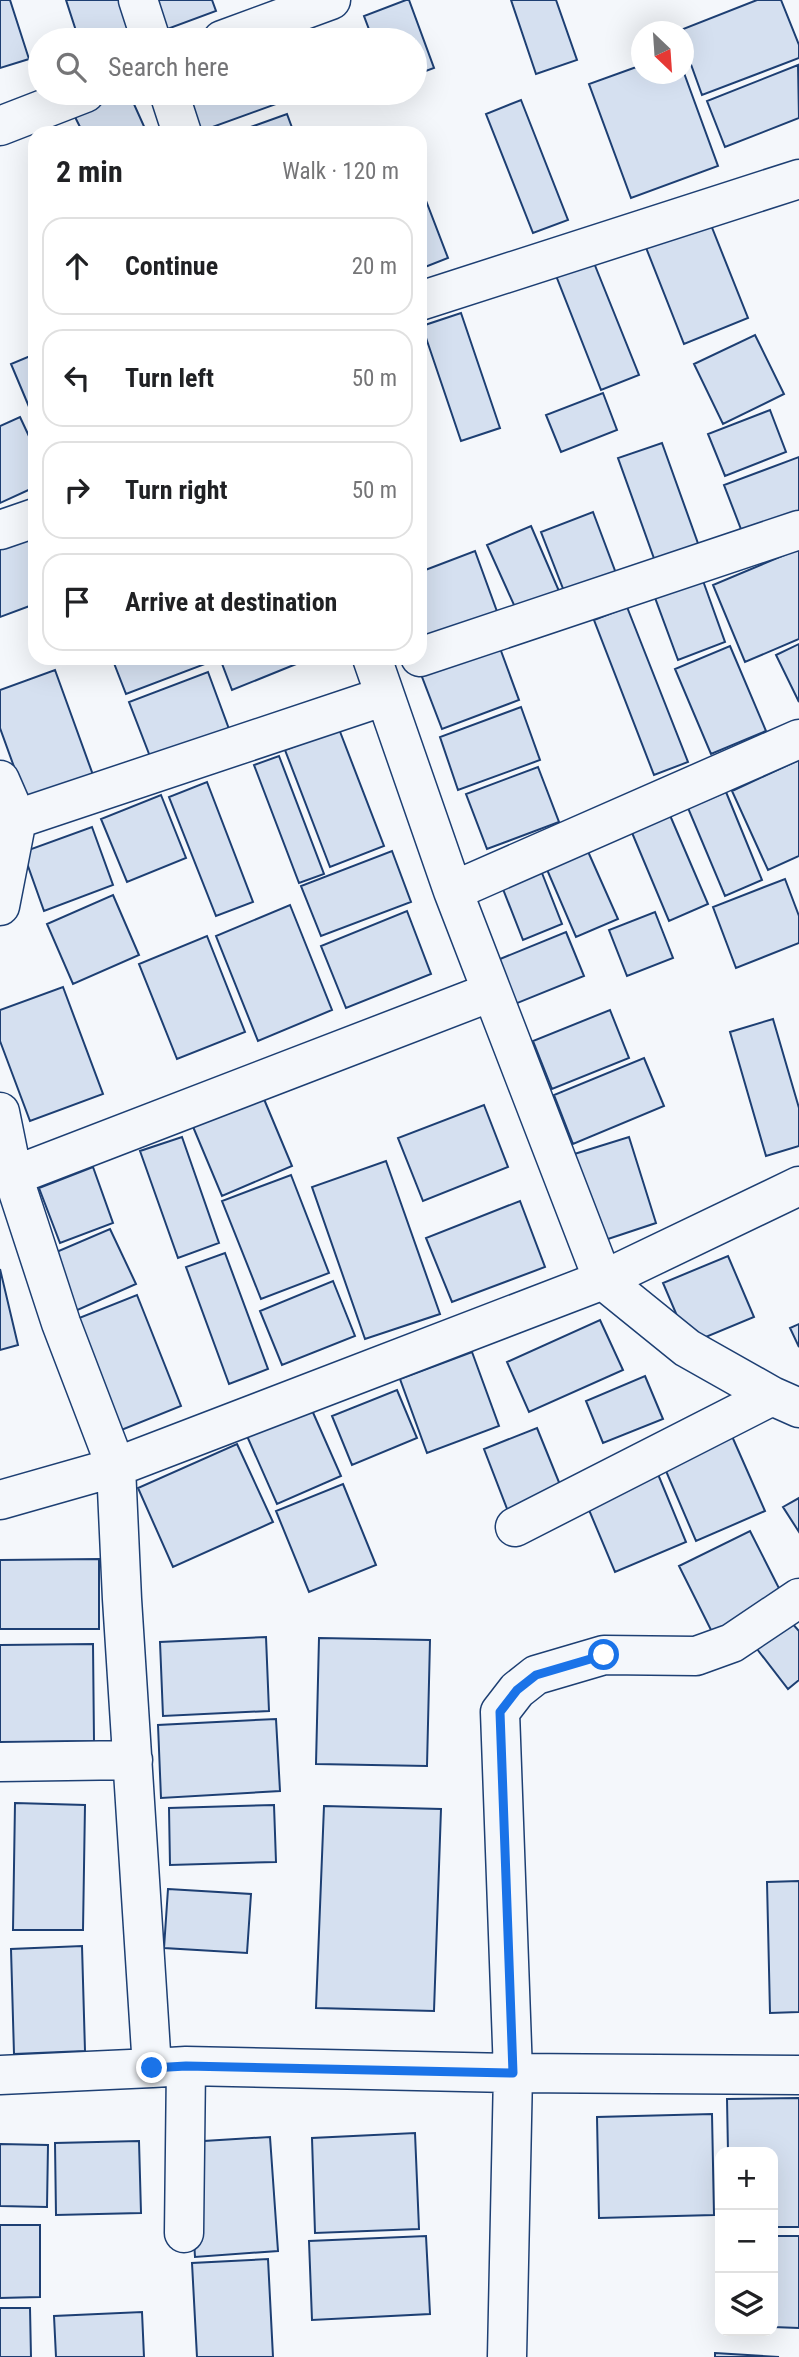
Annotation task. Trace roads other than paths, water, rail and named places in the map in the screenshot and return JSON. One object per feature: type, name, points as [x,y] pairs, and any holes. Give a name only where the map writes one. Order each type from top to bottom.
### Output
[{"type":"street","points":[[138,0],[147,28]]},
{"type":"street","points":[[255,28],[331,0]]},
{"type":"street","points":[[0,126],[54,105]]},
{"type":"street","points":[[173,105],[180,126]]},
{"type":"street","points":[[427,299],[799,179]]},
{"type":"street","points":[[0,530],[28,520]]},
{"type":"street","points":[[427,655],[799,530]]},
{"type":"street","points":[[9,820],[402,665]]},
{"type":"street","points":[[378,675],[453,891],[603,1280],[687,1348],[786,1402]]},
{"type":"street","points":[[453,891],[799,739]]},
{"type":"street","points":[[0,780],[9,820],[0,906]]},
{"type":"street","points":[[13,1176],[491,992]]},
{"type":"street","points":[[0,1112],[13,1176],[61,1323],[116,1467],[133,1760],[169,2067],[184,2233]]},
{"type":"street","points":[[0,1500],[116,1467],[603,1280],[799,1186]]},
{"type":"street","points":[[515,1527],[786,1402]]},
{"type":"street","points":[[507,2357],[513,2073],[500,1712],[517,1690],[536,1675],[604,1655],[696,1656],[732,1643],[799,1598]]},
{"type":"street","points":[[0,1762],[133,1760]]},
{"type":"street","points":[[0,2076],[169,2067],[799,2075]]}]
